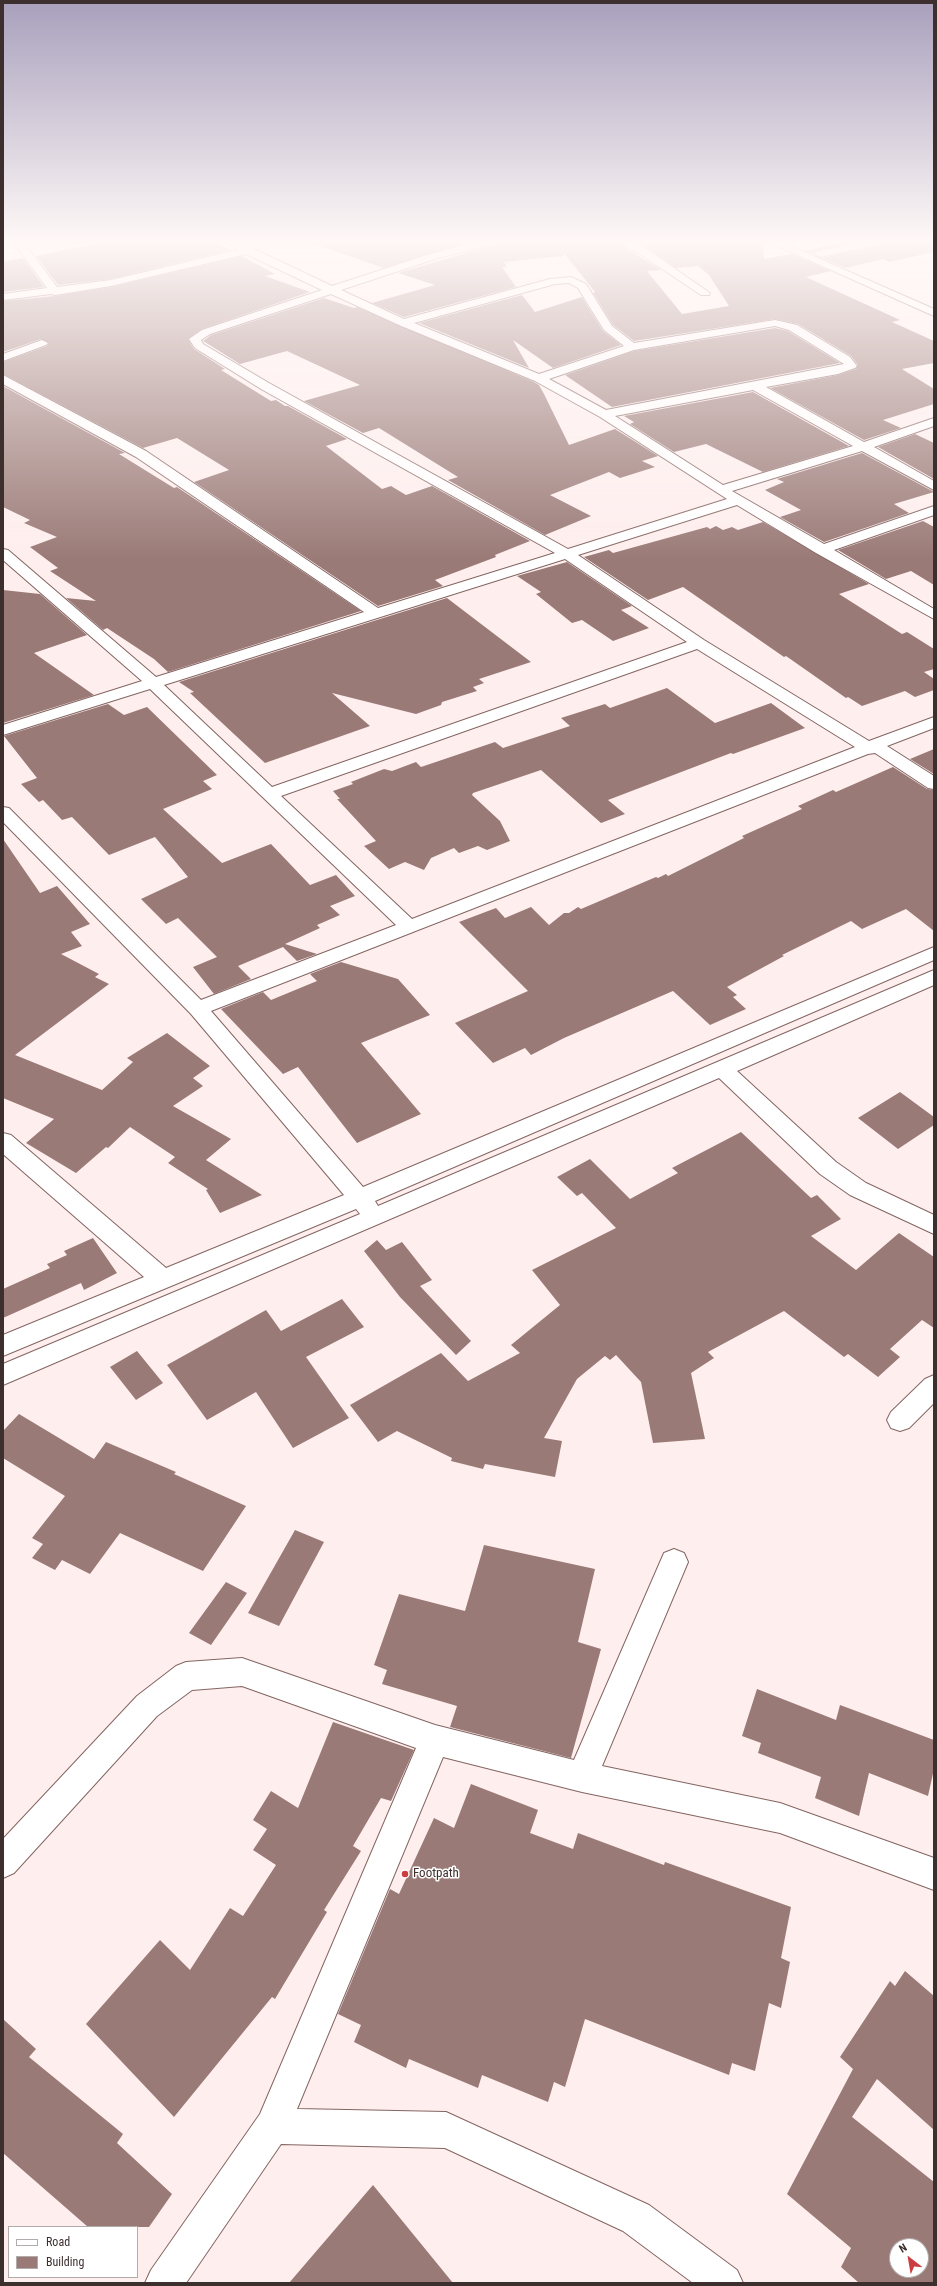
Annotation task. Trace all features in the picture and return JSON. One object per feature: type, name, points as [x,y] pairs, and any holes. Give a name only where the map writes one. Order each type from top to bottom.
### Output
[{"type":"street","points":[[3,358],[32,347]]},
{"type":"street","points":[[200,347],[266,386],[567,554],[699,643],[934,784]]},
{"type":"street","points":[[461,347],[538,378],[604,414],[721,490],[934,615]]},
{"type":"street","points":[[538,378],[632,347]]},
{"type":"street","points":[[604,414],[838,370],[851,366],[846,359],[826,347]]},
{"type":"street","points":[[3,379],[141,454],[375,613]]},
{"type":"street","points":[[755,386],[934,486]]},
{"type":"street","points":[[721,490],[862,447],[934,422]]},
{"type":"street","points":[[3,730],[152,682],[738,500]]},
{"type":"street","points":[[821,550],[934,510]]},
{"type":"street","points":[[3,553],[152,682],[408,927]]},
{"type":"street","points":[[269,794],[699,643]]},
{"type":"street","points":[[198,1009],[934,722]]},
{"type":"street","points":[[3,812],[198,1009],[360,1198],[375,1218]]},
{"type":"street","points":[[3,1346],[360,1198],[934,953]]},
{"type":"street","points":[[3,1375],[375,1218],[934,977]]},
{"type":"street","points":[[722,1069],[828,1168],[858,1189],[934,1225]]},
{"type":"street","points":[[3,1141],[163,1280]]},
{"type":"street","points":[[900,1420],[934,1386]]},
{"type":"street","points":[[582,1777],[674,1562]]},
{"type":"street","points":[[3,1862],[147,1706],[186,1676],[242,1672],[435,1740],[582,1777],[780,1818],[934,1874]]},
{"type":"street","points":[[164,2283],[272,2126],[435,1740]]},
{"type":"street","points":[[272,2126],[446,2130],[636,2218],[724,2283]]},
{"type":"building","points":[[3,347],[19,347],[3,352]]},
{"type":"building","points":[[45,347],[193,347],[225,369],[221,370],[271,401],[276,400],[285,406],[288,406],[347,439],[326,446],[382,489],[391,486],[406,495],[432,486],[530,541],[495,555],[496,557],[435,580],[443,586],[378,606],[194,482],[229,470],[177,438],[143,448],[3,374],[3,362]]},
{"type":"building","points":[[212,347],[451,347],[539,385],[569,445],[615,429],[658,456],[642,461],[655,467],[620,478],[609,472],[550,495],[591,516],[545,535],[448,480],[458,477],[379,428],[363,433],[304,401],[360,385],[287,351],[240,364]]},
{"type":"building","points":[[477,347],[517,347],[529,368]]},
{"type":"building","points":[[523,347],[616,347],[553,368]]},
{"type":"building","points":[[660,347],[813,347],[840,363],[612,407],[565,375],[634,351]]},
{"type":"building","points":[[836,347],[934,347],[934,363],[902,369],[934,389],[934,404],[883,420],[901,428],[864,440],[770,388],[838,375],[856,369],[858,365],[851,356]]},
{"type":"building","points":[[3,386],[125,453],[119,454],[174,488],[177,487],[361,611],[168,672],[154,659],[107,628],[103,630],[66,598],[96,601],[50,571],[58,568],[30,547],[57,537],[24,523],[30,520],[3,507]]},
{"type":"building","points":[[753,392],[849,446],[763,472],[706,444],[674,452],[630,424],[634,422],[624,416]]},
{"type":"building","points":[[915,434],[934,443],[934,479],[878,447]]},
{"type":"building","points":[[862,453],[934,492],[894,504],[909,513],[824,542],[780,517],[801,510],[765,490],[784,482],[777,479]]},
{"type":"building","points":[[923,521],[934,527],[934,585],[911,571],[886,579],[838,550]]},
{"type":"building","points":[[763,522],[869,584],[839,594],[902,634],[907,632],[934,649],[934,669],[924,672],[934,679],[934,690],[915,697],[905,691],[862,706],[848,697],[846,698],[786,656],[784,657],[683,587],[648,600],[584,557],[609,550],[613,553],[707,527],[710,529],[716,526],[723,530],[732,527],[738,530]]},
{"type":"building","points":[[567,562],[632,606],[621,610],[649,628],[613,641],[582,620],[572,623],[536,594],[541,592],[517,576]]},
{"type":"building","points":[[3,590],[40,594],[87,635],[34,653],[94,695],[3,723]]},
{"type":"building","points":[[447,598],[531,662],[479,679],[484,683],[473,687],[477,691],[442,702],[441,705],[416,714],[332,693],[370,726],[265,763],[190,693],[194,692],[179,682]]},
{"type":"building","points":[[667,688],[715,723],[771,703],[805,728],[733,754],[731,753],[608,800],[625,814],[601,823],[541,770],[473,793],[472,795],[500,821],[510,841],[487,850],[478,846],[459,853],[454,848],[431,858],[424,870],[405,862],[389,869],[364,846],[376,841],[337,799],[340,799],[333,791],[353,784],[351,782],[384,769],[392,771],[416,762],[421,767],[495,742],[503,748],[570,726],[561,718],[605,704],[610,708]]},
{"type":"building","points":[[108,704],[124,715],[147,707],[217,775],[203,781],[212,789],[163,809],[222,863],[271,844],[310,885],[336,875],[355,896],[330,906],[340,915],[317,925],[320,928],[285,944],[317,954],[297,961],[283,947],[238,966],[251,979],[214,994],[193,967],[217,957],[178,918],[166,924],[141,899],[188,877],[155,837],[109,855],[72,817],[62,820],[43,800],[39,802],[21,784],[37,778],[4,736]]},
{"type":"building","points":[[934,749],[934,774],[910,759]]},
{"type":"building","points":[[893,767],[927,789],[934,790],[934,931],[906,909],[862,929],[851,921],[782,955],[784,956],[727,987],[737,995],[733,997],[746,1009],[710,1025],[673,991],[564,1038],[531,1055],[525,1048],[493,1063],[455,1023],[528,991],[459,922],[496,908],[505,918],[531,907],[549,925],[564,913],[569,913],[578,907],[581,909],[656,877],[658,878],[666,874],[668,876],[744,838],[742,836],[802,809],[798,806],[833,790],[836,792]]},
{"type":"building","points":[[3,839],[40,893],[57,886],[90,924],[71,932],[82,946],[61,954],[99,974],[95,977],[109,984],[15,1055],[102,1090],[133,1062],[127,1058],[167,1033],[210,1066],[193,1078],[203,1086],[173,1106],[231,1139],[206,1160],[262,1195],[220,1213],[206,1190],[208,1189],[168,1163],[175,1157],[130,1127],[108,1148],[106,1147],[76,1173],[26,1143],[54,1119],[3,1098]]},
{"type":"building","points":[[341,962],[398,979],[430,1015],[361,1043],[421,1114],[357,1143],[298,1067],[283,1074],[221,1009],[263,992],[271,1000],[317,981],[310,974]]},
{"type":"building","points":[[900,1092],[934,1117],[934,1125],[898,1149],[858,1118]]},
{"type":"building","points":[[741,1132],[811,1198],[817,1195],[841,1219],[811,1236],[856,1270],[899,1233],[934,1257],[934,1328],[922,1320],[890,1349],[900,1357],[878,1377],[848,1354],[844,1357],[784,1311],[708,1352],[714,1358],[691,1373],[705,1439],[653,1443],[641,1382],[616,1355],[610,1360],[605,1356],[577,1379],[544,1438],[562,1441],[555,1477],[485,1464],[483,1469],[451,1461],[452,1458],[397,1431],[378,1442],[350,1405],[441,1353],[468,1381],[520,1353],[511,1345],[560,1305],[532,1270],[616,1228],[582,1193],[577,1196],[557,1177],[590,1159],[630,1199],[678,1173],[672,1168]]},
{"type":"building","points":[[93,1238],[117,1273],[84,1290],[81,1283],[3,1318],[3,1289],[50,1268],[47,1264],[67,1255],[64,1251]]},
{"type":"building","points":[[377,1240],[386,1250],[402,1242],[432,1280],[420,1286],[471,1341],[456,1355],[400,1297],[364,1251]]},
{"type":"building","points":[[342,1299],[364,1327],[306,1357],[349,1418],[293,1448],[256,1392],[207,1420],[167,1365],[266,1310],[281,1331]]},
{"type":"building","points":[[137,1351],[163,1383],[136,1400],[110,1367]]},
{"type":"building","points":[[19,1414],[94,1459],[106,1442],[176,1472],[174,1474],[246,1506],[203,1571],[120,1533],[90,1574],[62,1560],[55,1570],[32,1558],[43,1544],[32,1538],[65,1496],[3,1458],[3,1431]]},
{"type":"building","points":[[295,1530],[324,1542],[279,1626],[248,1613]]},
{"type":"building","points":[[484,1545],[595,1569],[578,1642],[601,1649],[571,1758],[450,1727],[457,1706],[382,1684],[387,1670],[374,1665],[399,1594],[465,1611]]},
{"type":"building","points":[[226,1582],[247,1593],[211,1645],[189,1633]]},
{"type":"building","points":[[757,1689],[836,1720],[840,1705],[934,1740],[934,1769],[928,1796],[869,1773],[859,1816],[815,1798],[821,1777],[758,1753],[761,1743],[742,1736]]},
{"type":"building","points":[[333,1722],[414,1750],[391,1801],[381,1798],[353,1846],[361,1851],[324,1910],[327,1912],[275,1999],[272,1997],[174,2117],[86,2024],[160,1940],[190,1970],[230,1908],[243,1916],[276,1865],[253,1850],[267,1829],[253,1820],[271,1791],[298,1808]]},
{"type":"building","points":[[471,1784],[538,1810],[530,1833],[573,1849],[578,1833],[664,1865],[665,1862],[791,1907],[781,1958],[790,1962],[781,2008],[769,2003],[755,2071],[732,2063],[729,2075],[585,2019],[565,2087],[554,2082],[548,2102],[482,2075],[478,2088],[409,2059],[406,2068],[354,2042],[361,2025],[338,2014],[390,1889],[399,1894],[434,1818],[454,1828]]},
{"type":"building","points":[[905,1971],[934,1996],[934,2130],[877,2079],[852,2117],[934,2182],[934,2283],[859,2283],[841,2267],[851,2248],[787,2194],[853,2069],[840,2057],[890,1981],[895,1986]]},
{"type":"building","points":[[3,2019],[36,2049],[29,2057],[123,2134],[117,2143],[172,2194],[149,2227],[87,2226],[3,2153]]},
{"type":"building","points":[[373,2185],[453,2283],[289,2283]]},
{"type":"place","name":"Footpath","points":[[405,1874]]}]
